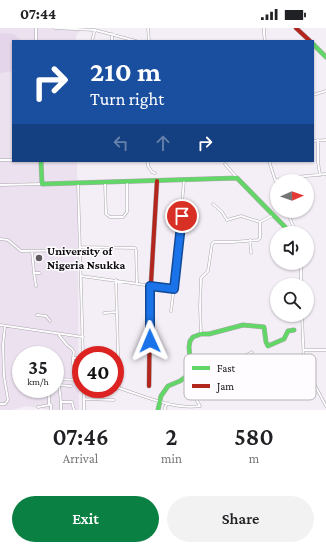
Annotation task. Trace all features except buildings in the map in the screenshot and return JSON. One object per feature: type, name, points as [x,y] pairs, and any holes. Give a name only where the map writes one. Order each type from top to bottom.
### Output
[{"type":"street","points":[[36,28],[36,40]]},
{"type":"street","points":[[55,28],[94,30],[133,40]]},
{"type":"street","points":[[148,28],[149,40]]},
{"type":"street","points":[[264,28],[265,40]]},
{"type":"street","points":[[296,28],[309,40]]},
{"type":"street","points":[[92,40],[94,30]]},
{"type":"street","points":[[112,34],[112,40]]},
{"type":"street","points":[[314,45],[326,57]]},
{"type":"street","points":[[314,95],[326,91]]},
{"type":"street","points":[[314,140],[326,140]]},
{"type":"street","points":[[318,140],[318,162],[320,175]]},
{"type":"street","points":[[0,160],[12,160]]},
{"type":"street","points":[[41,162],[42,184]]},
{"type":"street","points":[[148,162],[152,172],[155,172]]},
{"type":"street","points":[[270,162],[273,174]]},
{"type":"street","points":[[225,164],[236,178],[270,212]]},
{"type":"street","points":[[314,176],[326,174]]},
{"type":"street","points":[[0,185],[236,178]]},
{"type":"street","points":[[171,311],[184,180]]},
{"type":"street","points":[[105,182],[106,214],[110,217],[123,217],[127,212],[127,181]]},
{"type":"street","points":[[149,386],[150,286],[157,181]]},
{"type":"street","points":[[78,182],[83,346]]},
{"type":"street","points":[[213,204],[222,212],[227,220],[241,216],[260,222],[270,217]]},
{"type":"street","points":[[276,218],[284,226]]},
{"type":"street","points":[[201,334],[201,278],[208,271],[210,248],[212,244],[214,242],[258,240],[260,238],[260,222]]},
{"type":"street","points":[[0,239],[8,240],[21,251],[135,248],[136,284]]},
{"type":"street","points":[[250,240],[251,253]]},
{"type":"street","points":[[32,251],[36,286]]},
{"type":"street","points":[[34,273],[40,273]]},
{"type":"street","points":[[81,276],[174,289]]},
{"type":"street","points":[[116,280],[117,346]]},
{"type":"street","points":[[104,313],[116,312]]},
{"type":"street","points":[[37,315],[46,316],[50,321]]},
{"type":"street","points":[[302,322],[304,354]]},
{"type":"street","points":[[0,325],[83,337]]},
{"type":"street","points":[[190,354],[190,341],[193,337],[201,334],[209,334],[243,325],[264,327],[268,346],[284,339],[288,331],[294,330]]},
{"type":"street","points":[[0,404],[5,404],[8,400],[4,376],[3,345],[5,326]]},
{"type":"street","points":[[58,334],[72,349]]},
{"type":"street","points":[[304,350],[326,350]]},
{"type":"street","points":[[248,354],[252,352]]},
{"type":"street","points":[[158,410],[161,396],[168,386],[184,378]]},
{"type":"street","points":[[61,410],[59,385],[71,386]]},
{"type":"street","points":[[316,387],[326,406]]},
{"type":"street","points":[[124,390],[160,402],[183,407],[200,406],[196,400]]},
{"type":"street","points":[[49,398],[51,410]]},
{"type":"street","points":[[84,410],[84,399],[114,400]]},
{"type":"street","points":[[61,402],[72,402],[74,410]]},
{"type":"street","points":[[38,407],[47,406],[49,403]]},
{"type":"street","points":[[165,410],[168,403]]},
{"type":"shaded area","name":"University of Nigeria Nsukka","points":[[0,28],[82,28],[76,36],[76,40],[12,40],[12,162],[77,162],[78,346],[72,346],[72,398],[79,398],[79,410],[53,410],[25,406],[13,410],[0,410]]},
{"type":"shaded area","points":[[0,33],[14,34],[21,40],[12,40],[12,71],[0,73]]},
{"type":"traffic: fast","points":[[314,45],[326,57]]},
{"type":"traffic: fast","points":[[41,162],[42,184],[237,178],[284,226]]},
{"type":"traffic: fast","points":[[190,354],[190,341],[193,337],[201,334],[209,334],[243,325],[264,327],[268,346],[284,339],[288,331],[294,330]]},
{"type":"traffic: fast","points":[[158,410],[161,396],[168,386],[184,378]]},
{"type":"traffic: jam","points":[[296,28],[309,40]]},
{"type":"traffic: jam","points":[[149,386],[150,300],[157,181]]},
{"type":"place","name":"University of Nigeria Nsukka","points":[[39,258]]},
{"type":"route","points":[[150,341],[150,286],[174,289],[182,216]]}]
